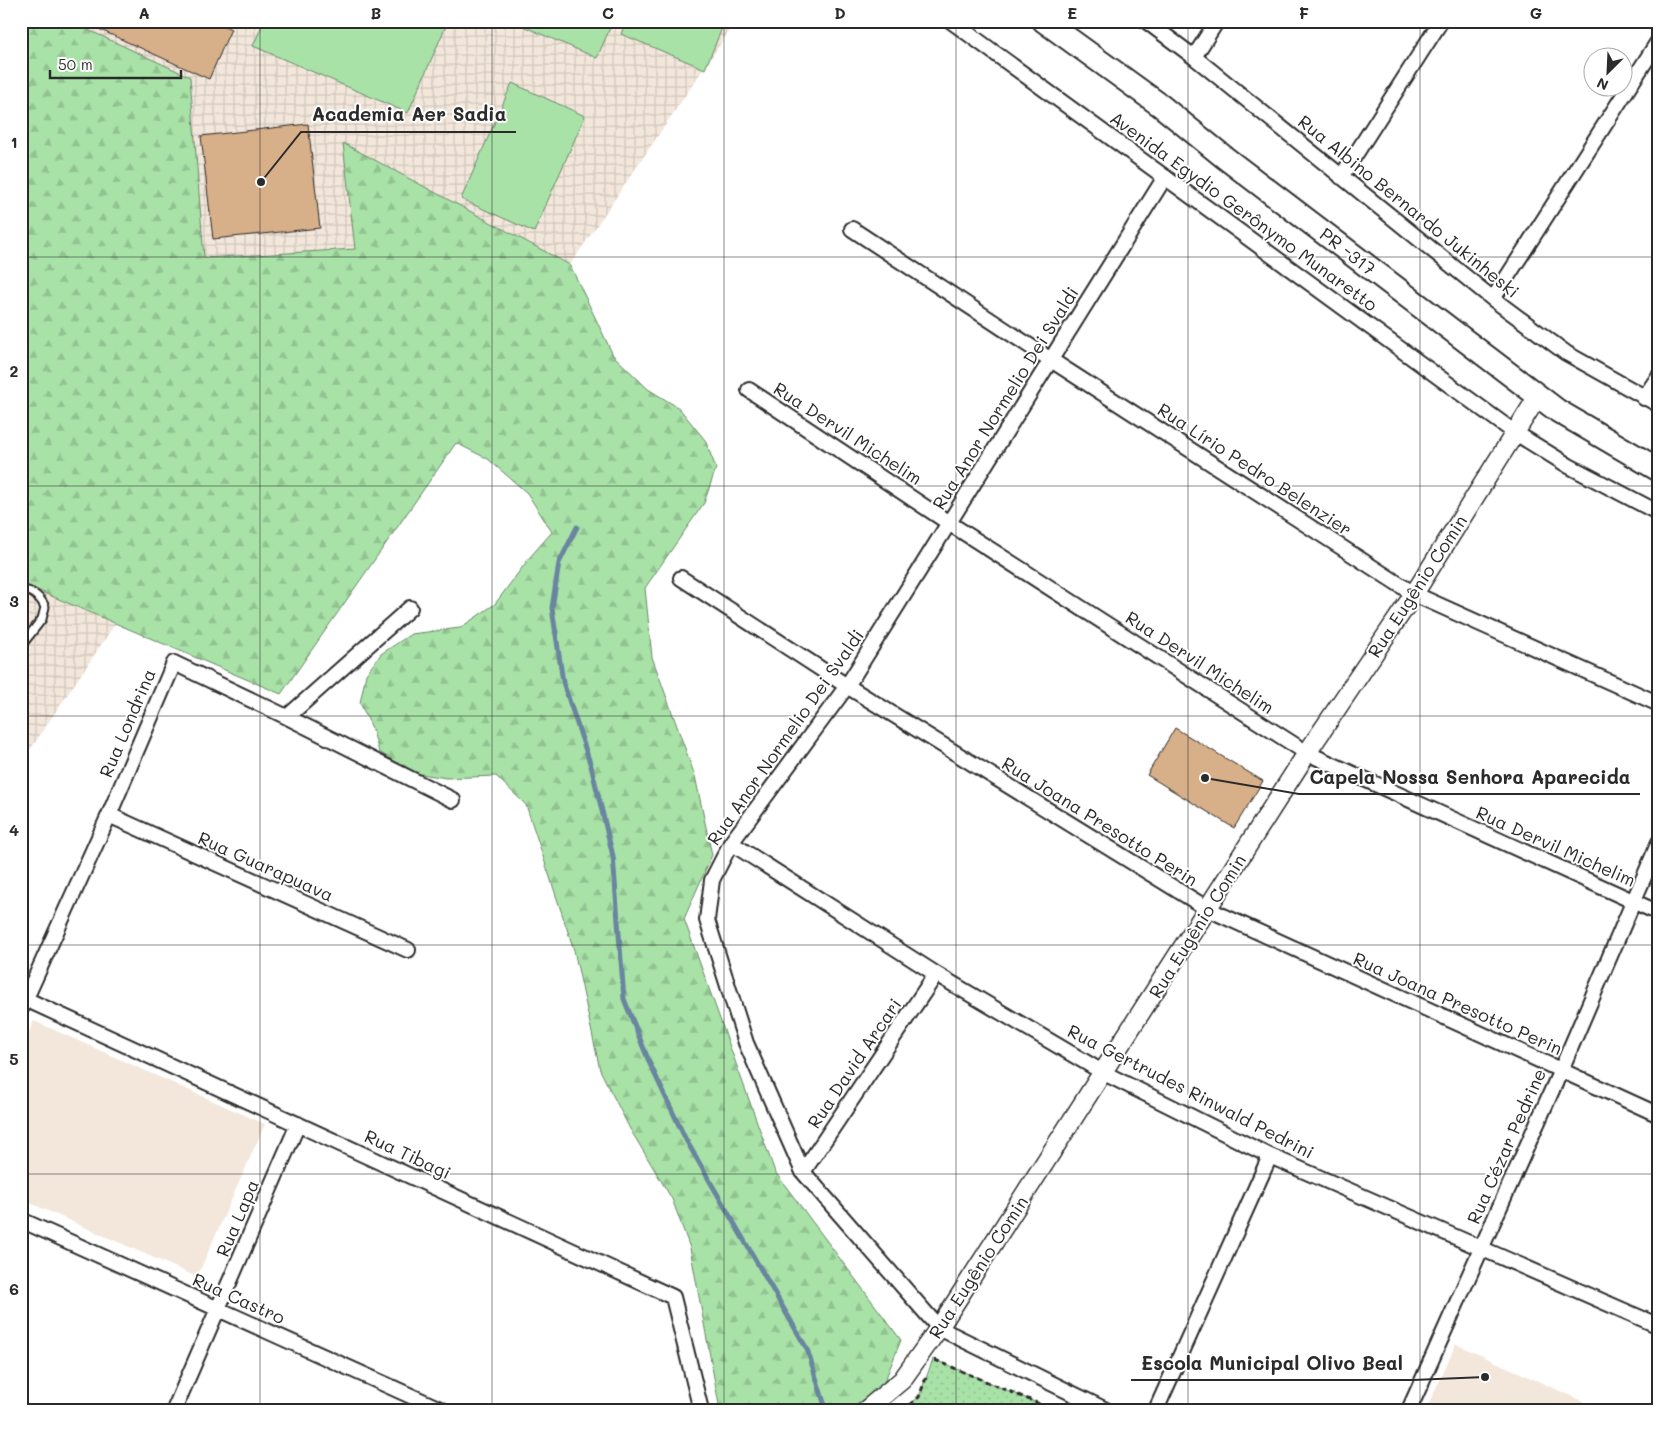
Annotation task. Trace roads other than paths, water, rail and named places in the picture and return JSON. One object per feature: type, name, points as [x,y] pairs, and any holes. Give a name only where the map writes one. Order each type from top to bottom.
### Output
[{"type":"main road","name":"PR -317","points":[[1044,21],[1160,105],[1224,157],[1558,411],[1659,470]]},
{"type":"street","name":"Avenida Egydio Gerônymo Munaretto","points":[[951,21],[1514,432],[1569,466],[1659,513]]},
{"type":"street","name":"Rua Albino Bernardo Jukinheski","points":[[1146,21],[1194,57],[1493,299],[1566,353],[1659,405]]},
{"type":"street","points":[[1194,57],[1217,21]]},
{"type":"street","points":[[1341,177],[1441,21]]},
{"type":"street","points":[[1493,299],[1659,40]]},
{"type":"street","name":"Rua Anor Normelio Dei Svaldi","points":[[939,1328],[803,1172],[746,1043],[707,920],[712,880],[731,843],[847,686],[1166,177]]},
{"type":"street","name":"Rua Lírio Pedro Belenzier","points":[[852,229],[1414,594],[1659,704]]},
{"type":"street","points":[[1644,398],[1659,376]]},
{"type":"street","name":"Rua Dervil Michelim","points":[[749,390],[949,523],[1307,753],[1659,913]]},
{"type":"street","name":"Rua Eugênio Comin","points":[[866,1410],[902,1380],[939,1328],[1307,753],[1414,594],[1538,396]]},
{"type":"street","name":"Rua Joana Presotto Perin","points":[[681,578],[847,686],[1208,909],[1659,1115]]},
{"type":"street","points":[[410,608],[287,717],[453,800]]},
{"type":"street","name":"Rua Londrina","points":[[23,1002],[109,815],[174,663],[287,717]]},
{"type":"street","name":"Rua Guarapuava","points":[[109,815],[408,950]]},
{"type":"street","name":"Rua Cézar Pedrine","points":[[1409,1410],[1561,1070],[1659,842]]},
{"type":"street","name":"Rua Gertrudes Rinwald Pedrini","points":[[731,843],[936,974],[1104,1072],[1270,1156],[1659,1326]]},
{"type":"street","name":"Rua David Arcari","points":[[803,1172],[936,974]]},
{"type":"street","name":"Rua Tibagi","points":[[23,1002],[298,1124],[673,1298],[702,1410]]},
{"type":"street","name":"Rua Lapa","points":[[174,1410],[298,1124]]},
{"type":"street","points":[[1156,1410],[1270,1156]]},
{"type":"street","name":"Rua Castro","points":[[21,1220],[442,1410]]},
{"type":"street","points":[[939,1328],[1106,1410]]},
{"type":"lane","points":[[21,590],[26,590],[42,599],[45,607],[42,619],[21,646]]},
{"type":"waterway","points":[[577,527],[559,563],[552,608],[563,682],[591,766],[613,856],[624,999],[650,1064],[686,1140],[807,1349],[826,1409]]},
{"type":"place","name":"Academia Aer Sadia","points":[[261,182]]},
{"type":"place","name":"Capela Nossa Senhora Aparecida","points":[[1205,778]]},
{"type":"place","name":"Escola Municipal Olivo Beal","points":[[1485,1377]]}]
